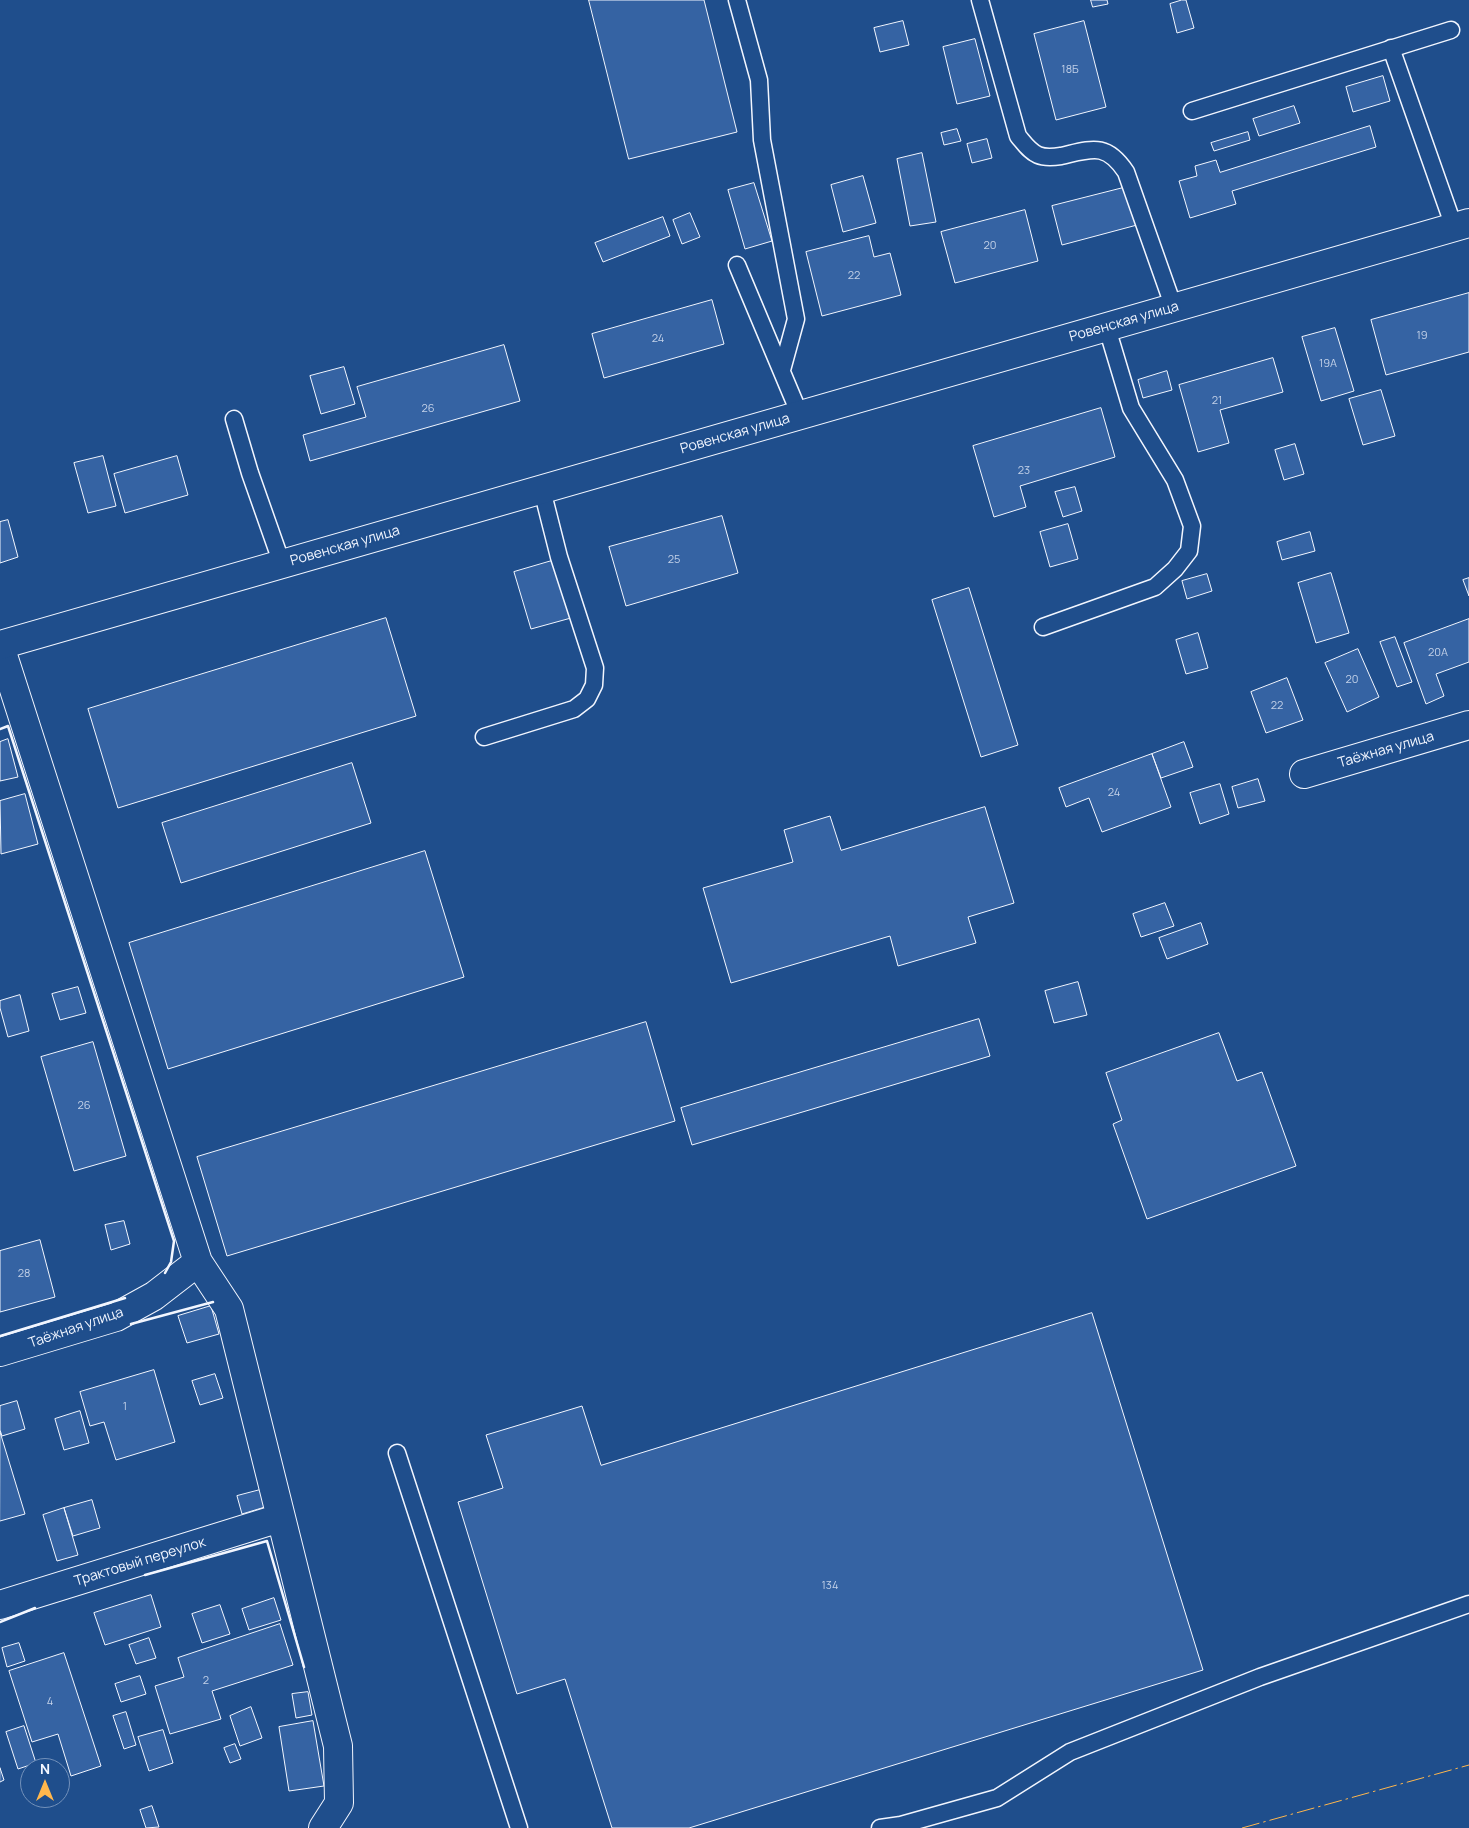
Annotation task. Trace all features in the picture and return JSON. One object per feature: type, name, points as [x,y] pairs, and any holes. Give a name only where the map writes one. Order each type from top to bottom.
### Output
[{"type":"street","name":"Ровенская улица","points":[[0,646],[1462,225]]},
{"type":"street","points":[[0,646],[198,1262],[229,1308],[338,1746],[339,1803],[323,1828]]},
{"type":"street","name":"Таёжная улица","points":[[1304,774],[1469,725]]},
{"type":"street","name":"Таёжная улица","points":[[0,1352],[116,1317],[154,1296],[198,1262]]},
{"type":"street","name":"Трактовый переулок","points":[[0,1605],[280,1518]]},
{"type":"lane","points":[[737,0],[759,80],[762,140],[796,319],[782,370]]},
{"type":"lane","points":[[980,0],[1018,136],[1027,148],[1039,156],[1052,157],[1095,149],[1108,152],[1119,160],[1126,172],[1174,308]]},
{"type":"lane","points":[[1192,111],[1451,30]]},
{"type":"lane","points":[[1392,48],[1462,225]]},
{"type":"lane","points":[[737,265],[800,416]]},
{"type":"lane","points":[[1043,627],[1155,588],[1175,569],[1189,551],[1192,526],[1175,480],[1131,408],[1107,328]]},
{"type":"lane","points":[[234,419],[250,473],[282,564]]},
{"type":"lane","points":[[484,736],[574,709],[587,699],[594,685],[595,668],[559,557],[542,490]]},
{"type":"lane","points":[[397,1454],[519,1828]]},
{"type":"lane","points":[[880,1828],[901,1825],[997,1798],[1070,1752],[1260,1677],[1469,1604]]},
{"type":"building","points":[[589,0],[704,0],[737,132],[629,159]]},
{"type":"building","points":[[1091,0],[1107,0],[1108,4],[1093,7]]},
{"type":"building","points":[[1186,0],[1194,28],[1177,33],[1170,4]]},
{"type":"building","points":[[903,21],[909,45],[880,52],[874,28]]},
{"type":"building","points":[[1084,21],[1106,107],[1056,120],[1034,34]]},
{"type":"building","points":[[975,39],[990,96],[957,104],[943,47]]},
{"type":"building","points":[[1383,76],[1390,101],[1353,112],[1346,87]]},
{"type":"building","points":[[1294,106],[1300,123],[1259,136],[1253,119]]},
{"type":"building","points":[[1370,126],[1376,147],[1232,191],[1236,204],[1190,218],[1179,181],[1197,176],[1195,166],[1216,160],[1220,172]]},
{"type":"building","points":[[957,129],[961,141],[944,145],[941,133]]},
{"type":"building","points":[[1248,132],[1250,140],[1214,151],[1211,143]]},
{"type":"building","points":[[987,139],[992,158],[972,163],[967,144]]},
{"type":"building","points":[[922,153],[936,222],[910,226],[897,159]]},
{"type":"building","points":[[863,176],[876,223],[843,232],[831,185]]},
{"type":"building","points":[[754,183],[772,241],[745,249],[728,190]]},
{"type":"building","points":[[1127,187],[1137,225],[1062,245],[1052,206]]},
{"type":"building","points":[[1025,210],[1038,261],[955,283],[941,232]]},
{"type":"building","points":[[690,213],[700,237],[682,244],[673,220]]},
{"type":"building","points":[[663,217],[670,236],[603,262],[595,243]]},
{"type":"building","points":[[869,236],[874,257],[890,253],[901,295],[822,316],[806,252]]},
{"type":"building","points":[[1469,293],[1469,352],[1386,375],[1371,320]]},
{"type":"building","points":[[712,300],[724,344],[604,378],[592,334]]},
{"type":"building","points":[[1335,328],[1354,391],[1321,401],[1302,337]]},
{"type":"building","points":[[504,345],[520,401],[310,461],[303,435],[366,417],[357,387]]},
{"type":"building","points":[[1273,358],[1283,392],[1220,410],[1229,443],[1198,452],[1179,385]]},
{"type":"building","points":[[344,367],[355,404],[321,414],[310,376]]},
{"type":"building","points":[[1167,371],[1172,390],[1143,398],[1138,380]]},
{"type":"building","points":[[1381,390],[1395,436],[1363,445],[1349,399]]},
{"type":"building","points":[[1101,408],[1115,457],[1020,486],[1026,507],[994,517],[973,446]]},
{"type":"building","points":[[1295,444],[1304,474],[1284,480],[1275,450]]},
{"type":"building","points":[[103,456],[116,506],[88,513],[74,463]]},
{"type":"building","points":[[177,456],[188,495],[125,513],[114,474]]},
{"type":"building","points":[[1075,487],[1082,511],[1063,517],[1055,492]]},
{"type":"building","points":[[722,516],[738,573],[626,606],[609,547]]},
{"type":"building","points":[[8,520],[18,557],[0,563],[0,522]]},
{"type":"building","points":[[1068,524],[1078,559],[1050,567],[1040,532]]},
{"type":"building","points":[[1310,532],[1315,551],[1282,560],[1277,542]]},
{"type":"building","points":[[555,560],[571,618],[531,629],[514,572]]},
{"type":"building","points":[[1331,573],[1349,633],[1316,643],[1298,583]]},
{"type":"building","points":[[1207,574],[1212,591],[1187,599],[1182,581]]},
{"type":"building","points":[[1469,578],[1469,596],[1463,580]]},
{"type":"building","points":[[969,588],[1018,745],[981,757],[932,600]]},
{"type":"building","points":[[386,618],[416,716],[118,808],[88,709]]},
{"type":"building","points":[[1469,619],[1469,662],[1436,674],[1444,696],[1426,704],[1404,643]]},
{"type":"building","points":[[1198,633],[1208,668],[1186,674],[1176,640]]},
{"type":"building","points":[[1395,637],[1412,682],[1397,687],[1380,642]]},
{"type":"building","points":[[1358,649],[1379,697],[1347,712],[1325,663]]},
{"type":"building","points":[[1287,678],[1303,720],[1266,733],[1251,692]]},
{"type":"building","points":[[8,739],[18,777],[0,781],[0,742]]},
{"type":"building","points":[[1184,742],[1193,767],[1161,778],[1152,754]]},
{"type":"building","points":[[1152,754],[1171,807],[1102,832],[1089,798],[1066,807],[1059,788]]},
{"type":"building","points":[[352,763],[371,823],[181,883],[162,823]]},
{"type":"building","points":[[1258,779],[1265,801],[1238,808],[1232,787]]},
{"type":"building","points":[[1220,784],[1229,814],[1200,824],[1190,793]]},
{"type":"building","points":[[25,794],[38,844],[1,854],[0,801]]},
{"type":"building","points":[[985,807],[1014,903],[968,917],[976,943],[898,966],[890,936],[731,983],[703,888],[793,862],[784,830],[830,816],[841,850]]},
{"type":"building","points":[[425,851],[464,977],[168,1069],[129,943]]},
{"type":"building","points":[[1165,903],[1174,926],[1141,937],[1133,914]]},
{"type":"building","points":[[1201,923],[1208,944],[1167,959],[1159,938]]},
{"type":"building","points":[[1078,982],[1087,1015],[1054,1023],[1045,991]]},
{"type":"building","points":[[78,987],[86,1013],[60,1020],[52,994]]},
{"type":"building","points":[[20,995],[29,1031],[8,1037],[0,1008],[0,1001]]},
{"type":"building","points":[[979,1019],[990,1056],[692,1145],[681,1108]]},
{"type":"building","points":[[646,1022],[675,1121],[227,1256],[197,1157]]},
{"type":"building","points":[[1219,1033],[1237,1081],[1262,1072],[1296,1166],[1147,1219],[1113,1124],[1122,1120],[1106,1073]]},
{"type":"building","points":[[93,1042],[126,1156],[74,1171],[41,1057]]},
{"type":"building","points":[[124,1221],[130,1244],[111,1250],[105,1225]]},
{"type":"building","points":[[40,1240],[55,1297],[0,1312],[0,1251]]},
{"type":"building","points":[[211,1306],[219,1334],[187,1343],[178,1316]]},
{"type":"building","points":[[1092,1313],[1203,1670],[689,1828],[612,1828],[565,1679],[517,1694],[458,1502],[503,1488],[486,1435],[582,1406],[601,1465]]},
{"type":"building","points":[[154,1370],[175,1442],[116,1460],[104,1422],[90,1426],[80,1392]]},
{"type":"building","points":[[215,1374],[223,1398],[200,1405],[192,1381]]},
{"type":"building","points":[[17,1401],[25,1429],[2,1436],[0,1430],[0,1406]]},
{"type":"building","points":[[80,1411],[89,1443],[64,1450],[55,1419]]},
{"type":"building","points":[[0,1432],[25,1514],[0,1521]]},
{"type":"building","points":[[260,1490],[265,1507],[242,1514],[237,1496]]},
{"type":"building","points":[[92,1500],[100,1528],[73,1536],[64,1508]]},
{"type":"building","points":[[64,1508],[78,1555],[57,1561],[43,1515]]},
{"type":"building","points":[[151,1595],[161,1627],[105,1645],[94,1613]]},
{"type":"building","points":[[274,1598],[281,1620],[249,1630],[242,1609]]},
{"type":"building","points":[[220,1605],[230,1634],[202,1643],[192,1614]]},
{"type":"building","points":[[280,1624],[293,1665],[212,1691],[221,1719],[170,1734],[155,1686],[184,1677],[178,1658]]},
{"type":"building","points":[[149,1638],[156,1658],[136,1664],[129,1645]]},
{"type":"building","points":[[19,1643],[25,1661],[7,1667],[2,1648]]},
{"type":"building","points":[[64,1653],[101,1766],[71,1776],[70,1758],[65,1758],[58,1734],[32,1742],[9,1671]]},
{"type":"building","points":[[140,1676],[146,1694],[121,1702],[115,1684]]},
{"type":"building","points":[[308,1692],[312,1715],[296,1718],[292,1694]]},
{"type":"building","points":[[251,1707],[262,1738],[240,1746],[230,1716]]},
{"type":"building","points":[[126,1712],[136,1745],[124,1749],[113,1716]]},
{"type":"building","points":[[313,1721],[324,1786],[289,1791],[279,1727]]},
{"type":"building","points":[[24,1726],[34,1758],[20,1758],[20,1768],[18,1769],[6,1732]]},
{"type":"building","points":[[163,1730],[173,1763],[149,1771],[138,1737]]},
{"type":"building","points":[[235,1744],[241,1759],[230,1763],[224,1748]]},
{"type":"building","points":[[0,1768],[4,1780],[0,1782]]},
{"type":"building","points":[[152,1806],[159,1827],[146,1828],[140,1810]]},
{"type":"wall","points":[[0,729],[8,726],[174,1241],[171,1262],[165,1273]]},
{"type":"wall","points":[[0,1336],[125,1298]]},
{"type":"wall","points":[[131,1324],[213,1302]]},
{"type":"wall","points":[[145,1575],[267,1541],[304,1667]]},
{"type":"wall","points":[[0,1622],[35,1608]]},
{"type":"power","points":[[1242,1828],[1469,1765]]}]
